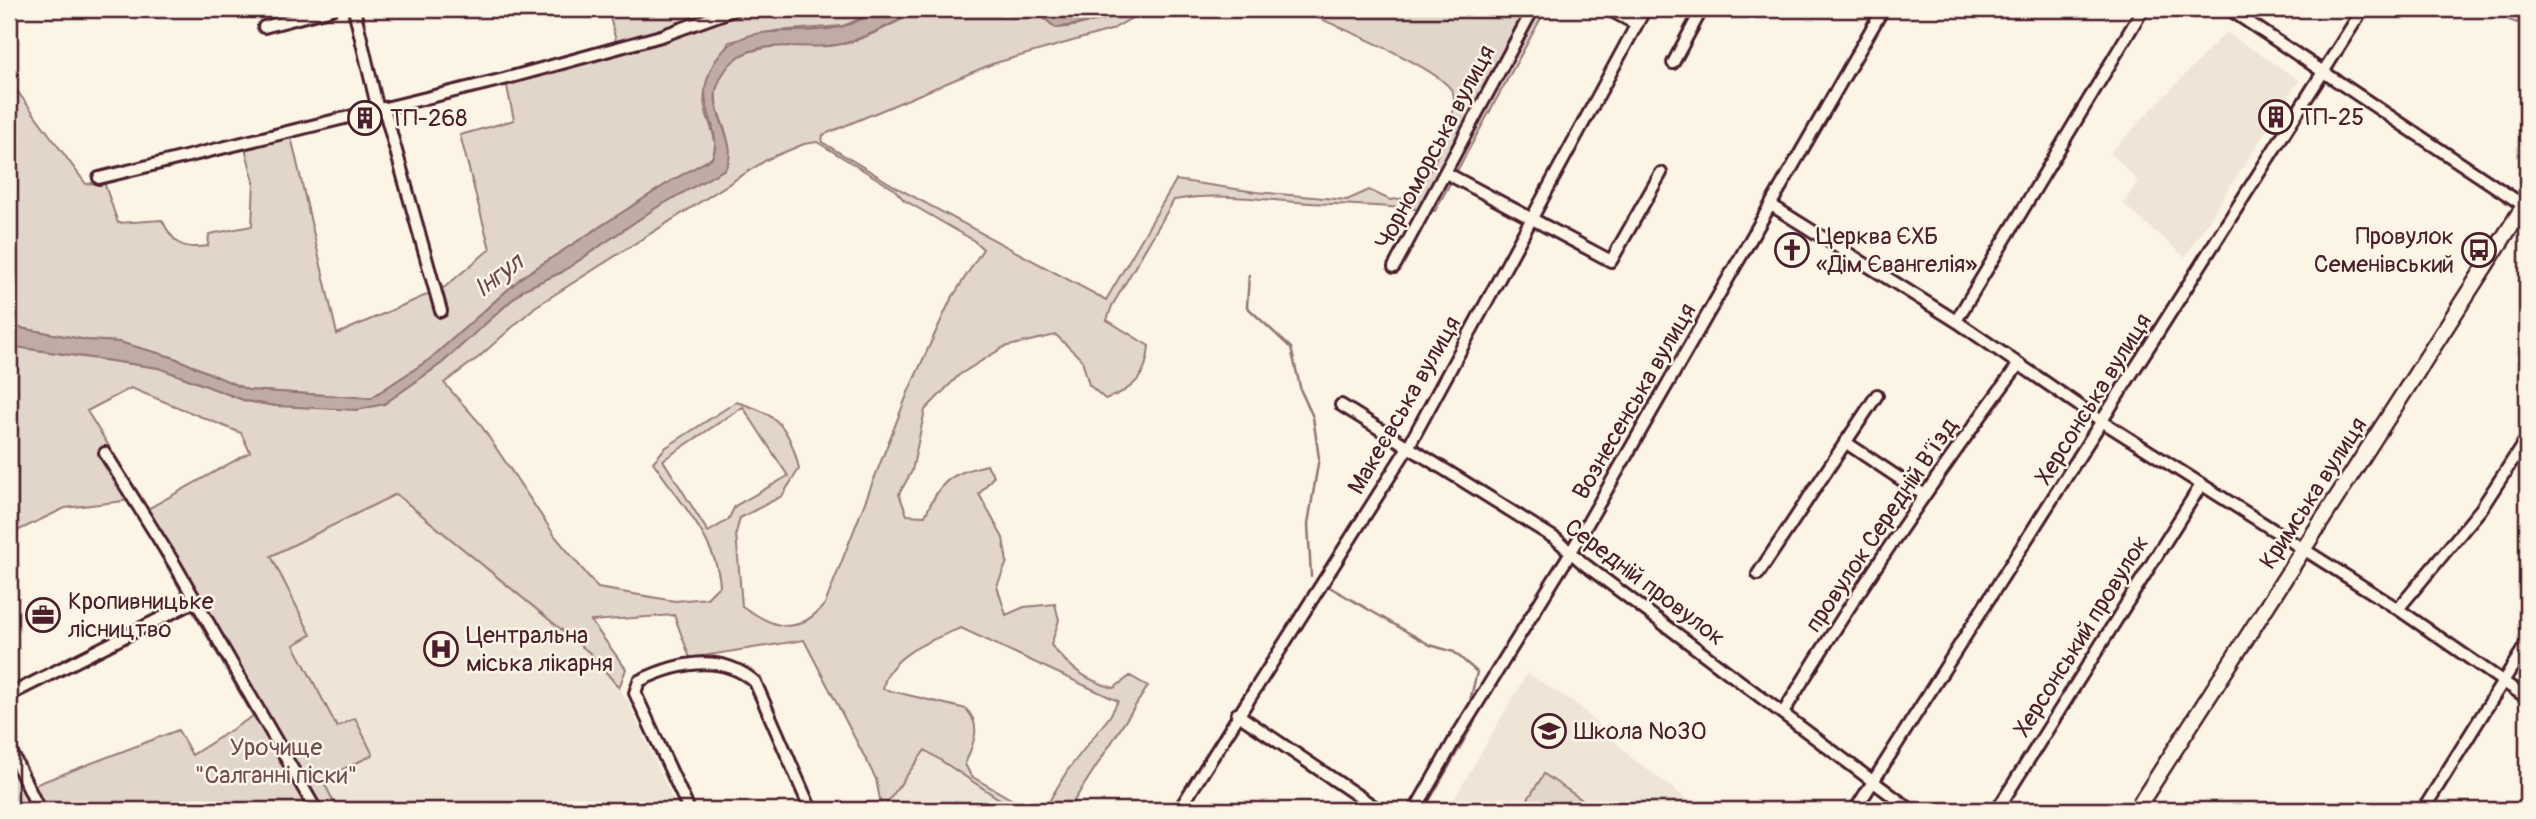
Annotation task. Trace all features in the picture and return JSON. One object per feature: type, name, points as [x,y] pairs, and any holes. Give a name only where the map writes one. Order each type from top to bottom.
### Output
[{"type":"street","points":[[264,27],[332,9]]},
{"type":"street","points":[[354,9],[441,312]]},
{"type":"street","points":[[99,178],[382,109],[662,36],[736,9]]},
{"type":"street","name":"Чорноморська вулиця","points":[[1394,267],[1533,9]]},
{"type":"street","points":[[1608,9],[1636,24]]},
{"type":"street","name":"Макеєвська вулиця","points":[[1179,810],[1237,714],[1407,449],[1645,9]]},
{"type":"street","points":[[1674,63],[1702,9]]},
{"type":"street","name":"Вознесенська вулиця","points":[[1415,810],[1457,736],[1571,552],[1883,9]]},
{"type":"street","points":[[1956,321],[2143,9]]},
{"type":"street","points":[[2229,9],[2525,203]]},
{"type":"street","name":"Херсонська вулиця","points":[[1856,810],[2363,9]]},
{"type":"street","points":[[1446,173],[1611,261],[1661,173]]},
{"type":"street","name":"Кримська вулиця","points":[[2136,810],[2525,203]]},
{"type":"street","points":[[1771,205],[1956,321],[2103,422],[2398,609],[2527,698]]},
{"type":"street","name":"провулок Середній Вʼїзд","points":[[1783,713],[1845,611],[1923,495],[2020,364]]},
{"type":"street","points":[[1758,574],[1877,395]]},
{"type":"street","name":"Середній провулок","points":[[1340,405],[1556,539],[1911,810]]},
{"type":"street","points":[[2398,609],[2481,509],[2527,438]]},
{"type":"street","points":[[1845,442],[1923,495]]},
{"type":"street","points":[[105,453],[175,565],[316,810]]},
{"type":"street","name":"Херсонський провулок","points":[[1997,810],[2201,485]]},
{"type":"street","points":[[9,695],[194,602]]},
{"type":"street","points":[[2428,808],[2527,643]]},
{"type":"street","points":[[687,809],[635,693],[639,681],[693,662],[717,664],[744,672],[755,682],[811,810]]},
{"type":"street","points":[[1237,714],[1379,810]]},
{"type":"street","points":[[9,747],[39,810]]},
{"type":"shaded area","points":[[884,9],[922,9],[849,42],[831,46],[774,46],[741,55],[727,68],[715,97],[730,149],[725,169],[654,209],[562,272],[524,289],[442,363],[384,404],[356,410],[276,406],[246,401],[159,368],[9,346],[9,326],[87,340],[119,342],[172,357],[248,390],[371,398],[430,359],[522,277],[671,181],[712,158],[715,139],[705,90],[717,59],[730,45],[746,37],[764,33],[824,30],[844,26]]},
{"type":"shaded area","points":[[1033,9],[1051,9],[1059,13],[1128,9],[1108,19],[1056,28]]},
{"type":"shaded area","points":[[2226,32],[2299,80],[2185,257],[2123,204],[2138,181],[2110,153]]},
{"type":"shaded area","name":"Центральна міська лікарня","points":[[396,494],[591,654],[628,701],[675,804],[663,810],[338,810],[322,779],[373,755],[337,728],[300,658],[294,645],[311,636],[271,556]]},
{"type":"shaded area","name":"Школа №30","points":[[1527,673],[1578,705],[1632,758],[1702,810],[1448,810]]},
{"type":"shaded area","points":[[925,749],[1016,810],[883,810]]},
{"type":"green space","points":[[608,9],[884,9],[843,26],[775,31],[729,42],[712,73],[705,93],[704,101],[715,142],[712,158],[671,181],[522,277],[430,359],[371,398],[247,390],[172,357],[119,342],[87,340],[9,326],[9,80],[86,184],[104,182],[118,223],[162,220],[170,235],[185,246],[208,246],[209,234],[252,226],[254,182],[242,136],[289,128],[337,334],[445,287],[490,249],[460,135],[514,120],[504,72],[616,41]]},
{"type":"green space","name":"Урочище \"Салганні піски\"","points":[[922,9],[1033,9],[1056,28],[1147,9],[1111,30],[992,64],[823,135],[822,142],[901,190],[1106,300],[1176,180],[1256,192],[1347,200],[1369,190],[1390,200],[1414,197],[1448,130],[1454,103],[1453,93],[1445,83],[1408,59],[1298,9],[1546,9],[1435,211],[1225,197],[1174,200],[1112,306],[1107,320],[1149,346],[1142,374],[1131,386],[1105,399],[1089,385],[1082,360],[1056,335],[1004,347],[959,375],[925,410],[912,471],[899,494],[907,515],[925,516],[936,494],[948,480],[987,465],[994,476],[979,494],[1003,538],[1007,562],[997,586],[1006,615],[1024,607],[1055,604],[1059,620],[1051,645],[1072,667],[1086,677],[1114,688],[1130,676],[1148,686],[1068,810],[1044,810],[1067,771],[1110,716],[1118,701],[961,628],[938,637],[902,658],[886,677],[883,689],[966,709],[975,729],[965,764],[971,776],[1030,810],[1016,810],[925,750],[882,810],[876,779],[804,640],[690,658],[674,615],[591,621],[626,669],[619,688],[591,654],[396,494],[271,556],[311,635],[294,645],[337,727],[355,718],[373,755],[322,779],[338,810],[9,810],[9,759],[24,789],[178,730],[192,755],[253,716],[137,515],[250,452],[241,433],[131,388],[87,411],[142,499],[65,508],[9,535],[9,346],[159,368],[246,401],[276,406],[384,404],[442,363],[524,289],[562,272],[654,209],[725,169],[728,141],[718,109],[716,91],[722,73],[733,60],[749,52],[768,48],[853,41]],"holes":[[[817,142],[894,189],[904,200],[973,240],[983,249],[950,301],[909,390],[825,604],[804,622],[785,626],[764,619],[742,606],[736,533],[740,518],[782,496],[799,469],[791,443],[780,424],[762,411],[736,402],[665,448],[653,462],[704,536],[712,552],[720,585],[707,598],[675,601],[598,588],[555,536],[478,421],[444,383],[479,357],[535,307],[768,159],[804,144]],[[743,407],[788,476],[735,506],[728,520],[708,532],[663,460]]]},
{"type":"green space","points":[[2500,9],[2527,9],[2527,15],[2517,23],[2506,19]]},
{"type":"green space","points":[[1544,774],[1584,801],[1578,810],[1521,810]]},
{"type":"waterway","points":[[1249,275],[1247,307],[1291,348],[1301,391],[1313,417],[1319,458],[1308,524],[1311,576]]},
{"type":"waterway","points":[[1326,585],[1430,645],[1454,652],[1477,672],[1469,705]]},
{"type":"waterway","points":[[1424,810],[1475,721]]},
{"type":"place","name":"ТП-25","points":[[2276,117]]},
{"type":"place","name":"ТП-268","points":[[365,118]]},
{"type":"place","name":"Церква ЄХБ «Дім Євангелія»","points":[[1792,250]]},
{"type":"place","name":"Провулок Семенівський","points":[[2479,250]]},
{"type":"place","name":"Кропивницьке лісництво","points":[[43,615]]},
{"type":"place","name":"Центральна міська лікарня","points":[[441,649]]},
{"type":"place","name":"Школа №30","points":[[1549,731]]},
{"type":"water label","name":"Інгул","points":[[498,275]]}]
